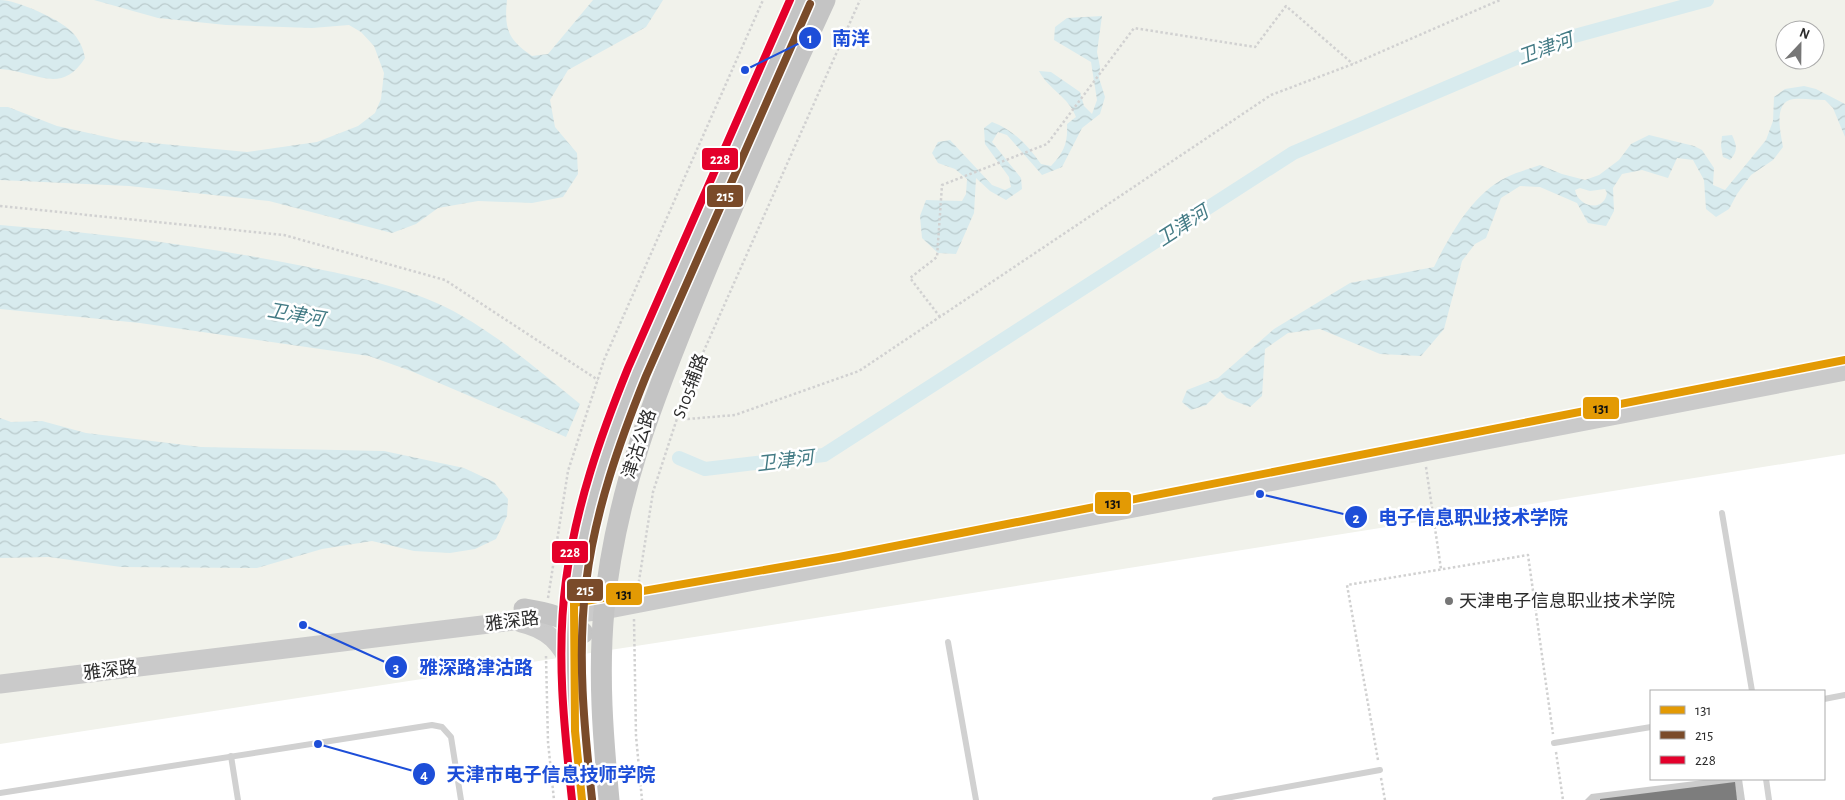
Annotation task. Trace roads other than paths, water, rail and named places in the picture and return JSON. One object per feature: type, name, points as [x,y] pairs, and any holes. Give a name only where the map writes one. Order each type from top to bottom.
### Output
[{"type":"main road","name":"津沽公路","points":[[582,800],[575,731],[569,614],[582,542],[596,484],[617,420],[734,149],[801,0]]},
{"type":"main road","name":"津沽公路","points":[[609,800],[603,738],[600,669],[605,604],[627,481],[645,421],[752,158],[824,0]]},
{"type":"main road","points":[[518,615],[569,614],[588,638],[600,669]]},
{"type":"street","points":[[635,600],[839,557],[1845,360]]},
{"type":"street","points":[[569,614],[605,604],[635,600],[1845,371]]},
{"type":"street","points":[[518,615],[547,632],[564,650],[573,669]]},
{"type":"street","name":"雅深路","points":[[0,672],[518,615]]},
{"type":"street","name":"雅深路","points":[[0,684],[518,615]]},
{"type":"lane","points":[[1722,513],[1752,690]]},
{"type":"lane","points":[[948,642],[976,800]]},
{"type":"lane","points":[[1825,699],[1845,695]]},
{"type":"lane","points":[[0,793],[432,725],[442,728],[451,737],[461,800]]},
{"type":"lane","points":[[1554,743],[1650,727]]},
{"type":"lane","points":[[231,756],[238,800]]},
{"type":"lane","points":[[1215,800],[1380,770]]},
{"type":"lane","points":[[1766,780],[1770,800]]},
{"type":"water","points":[[0,0],[17,3],[37,11],[65,26],[80,43],[85,58],[67,76],[57,79],[0,69]]},
{"type":"water","points":[[94,0],[507,0],[506,19],[509,33],[518,45],[532,56],[548,54],[593,0],[663,0],[646,27],[568,70],[550,100],[555,127],[577,153],[578,174],[563,197],[532,203],[478,201],[438,208],[416,224],[392,233],[269,201],[129,186],[0,180],[0,107],[8,107],[57,126],[120,140],[247,152],[317,142],[358,126],[375,113],[381,99],[384,73],[374,46],[361,32],[349,25],[312,28],[226,25],[158,18]]},
{"type":"water","points":[[1102,16],[1097,52],[1100,67],[1099,78],[1105,97],[1100,114],[1082,128],[1062,167],[1042,175],[1007,135],[998,132],[992,142],[1021,178],[1022,189],[1006,200],[990,191],[976,178],[974,213],[956,254],[938,253],[922,238],[920,216],[926,200],[962,201],[966,194],[967,179],[955,169],[938,163],[932,153],[938,142],[950,140],[992,185],[1005,190],[1011,187],[1009,177],[985,144],[984,128],[992,122],[1007,129],[1020,139],[1041,164],[1051,166],[1064,147],[1067,137],[1067,124],[1076,117],[1069,104],[1039,71],[1051,72],[1080,92],[1084,106],[1092,114],[1097,100],[1091,62],[1054,40],[1055,27],[1067,18]]},
{"type":"water","points":[[1804,86],[1816,89],[1845,104],[1845,137],[1833,108],[1825,100],[1794,99],[1787,101],[1780,112],[1779,119],[1783,147],[1773,160],[1751,175],[1729,209],[1716,217],[1706,209],[1704,180],[1693,160],[1677,158],[1668,178],[1642,170],[1622,174],[1613,188],[1614,211],[1606,226],[1588,223],[1577,203],[1540,187],[1520,186],[1501,198],[1486,238],[1475,244],[1462,261],[1444,329],[1421,356],[1380,354],[1320,329],[1288,333],[1265,349],[1262,396],[1250,407],[1227,398],[1220,391],[1206,405],[1191,410],[1182,402],[1187,390],[1218,378],[1274,329],[1350,283],[1434,267],[1463,216],[1494,184],[1507,177],[1540,165],[1562,174],[1585,180],[1599,175],[1619,160],[1631,144],[1649,135],[1694,146],[1702,150],[1714,168],[1713,185],[1725,190],[1766,140],[1773,121],[1774,97],[1785,89]],"holes":[[[1580,188],[1590,191],[1605,189],[1607,193],[1601,203],[1591,205],[1581,200],[1575,190]]]},
{"type":"water","points":[[1732,135],[1736,148],[1730,160],[1723,157],[1721,146],[1722,136]]},
{"type":"water","points":[[0,225],[114,236],[228,252],[343,274],[405,291],[425,298],[478,325],[522,357],[580,404],[566,437],[411,371],[369,356],[140,323],[0,309]]},
{"type":"water","points":[[0,418],[11,422],[42,421],[86,433],[201,447],[384,451],[464,468],[494,482],[508,499],[507,516],[496,539],[475,549],[450,553],[414,551],[372,541],[322,549],[257,568],[121,567],[49,557],[0,558]]},
{"type":"waterway","name":"卫津河","points":[[679,458],[705,469],[824,455],[1293,153],[1556,41],[1707,0]]},
{"type":"place","name":"南洋","points":[[745,70]]},
{"type":"place","name":"电子信息职业技术学院","points":[[1260,494]]},
{"type":"place","name":"天津电子信息职业技术学院","points":[[1449,601]]},
{"type":"place","name":"雅深路津沽路","points":[[303,625]]},
{"type":"place","name":"天津市电子信息技师学院","points":[[318,744]]}]
